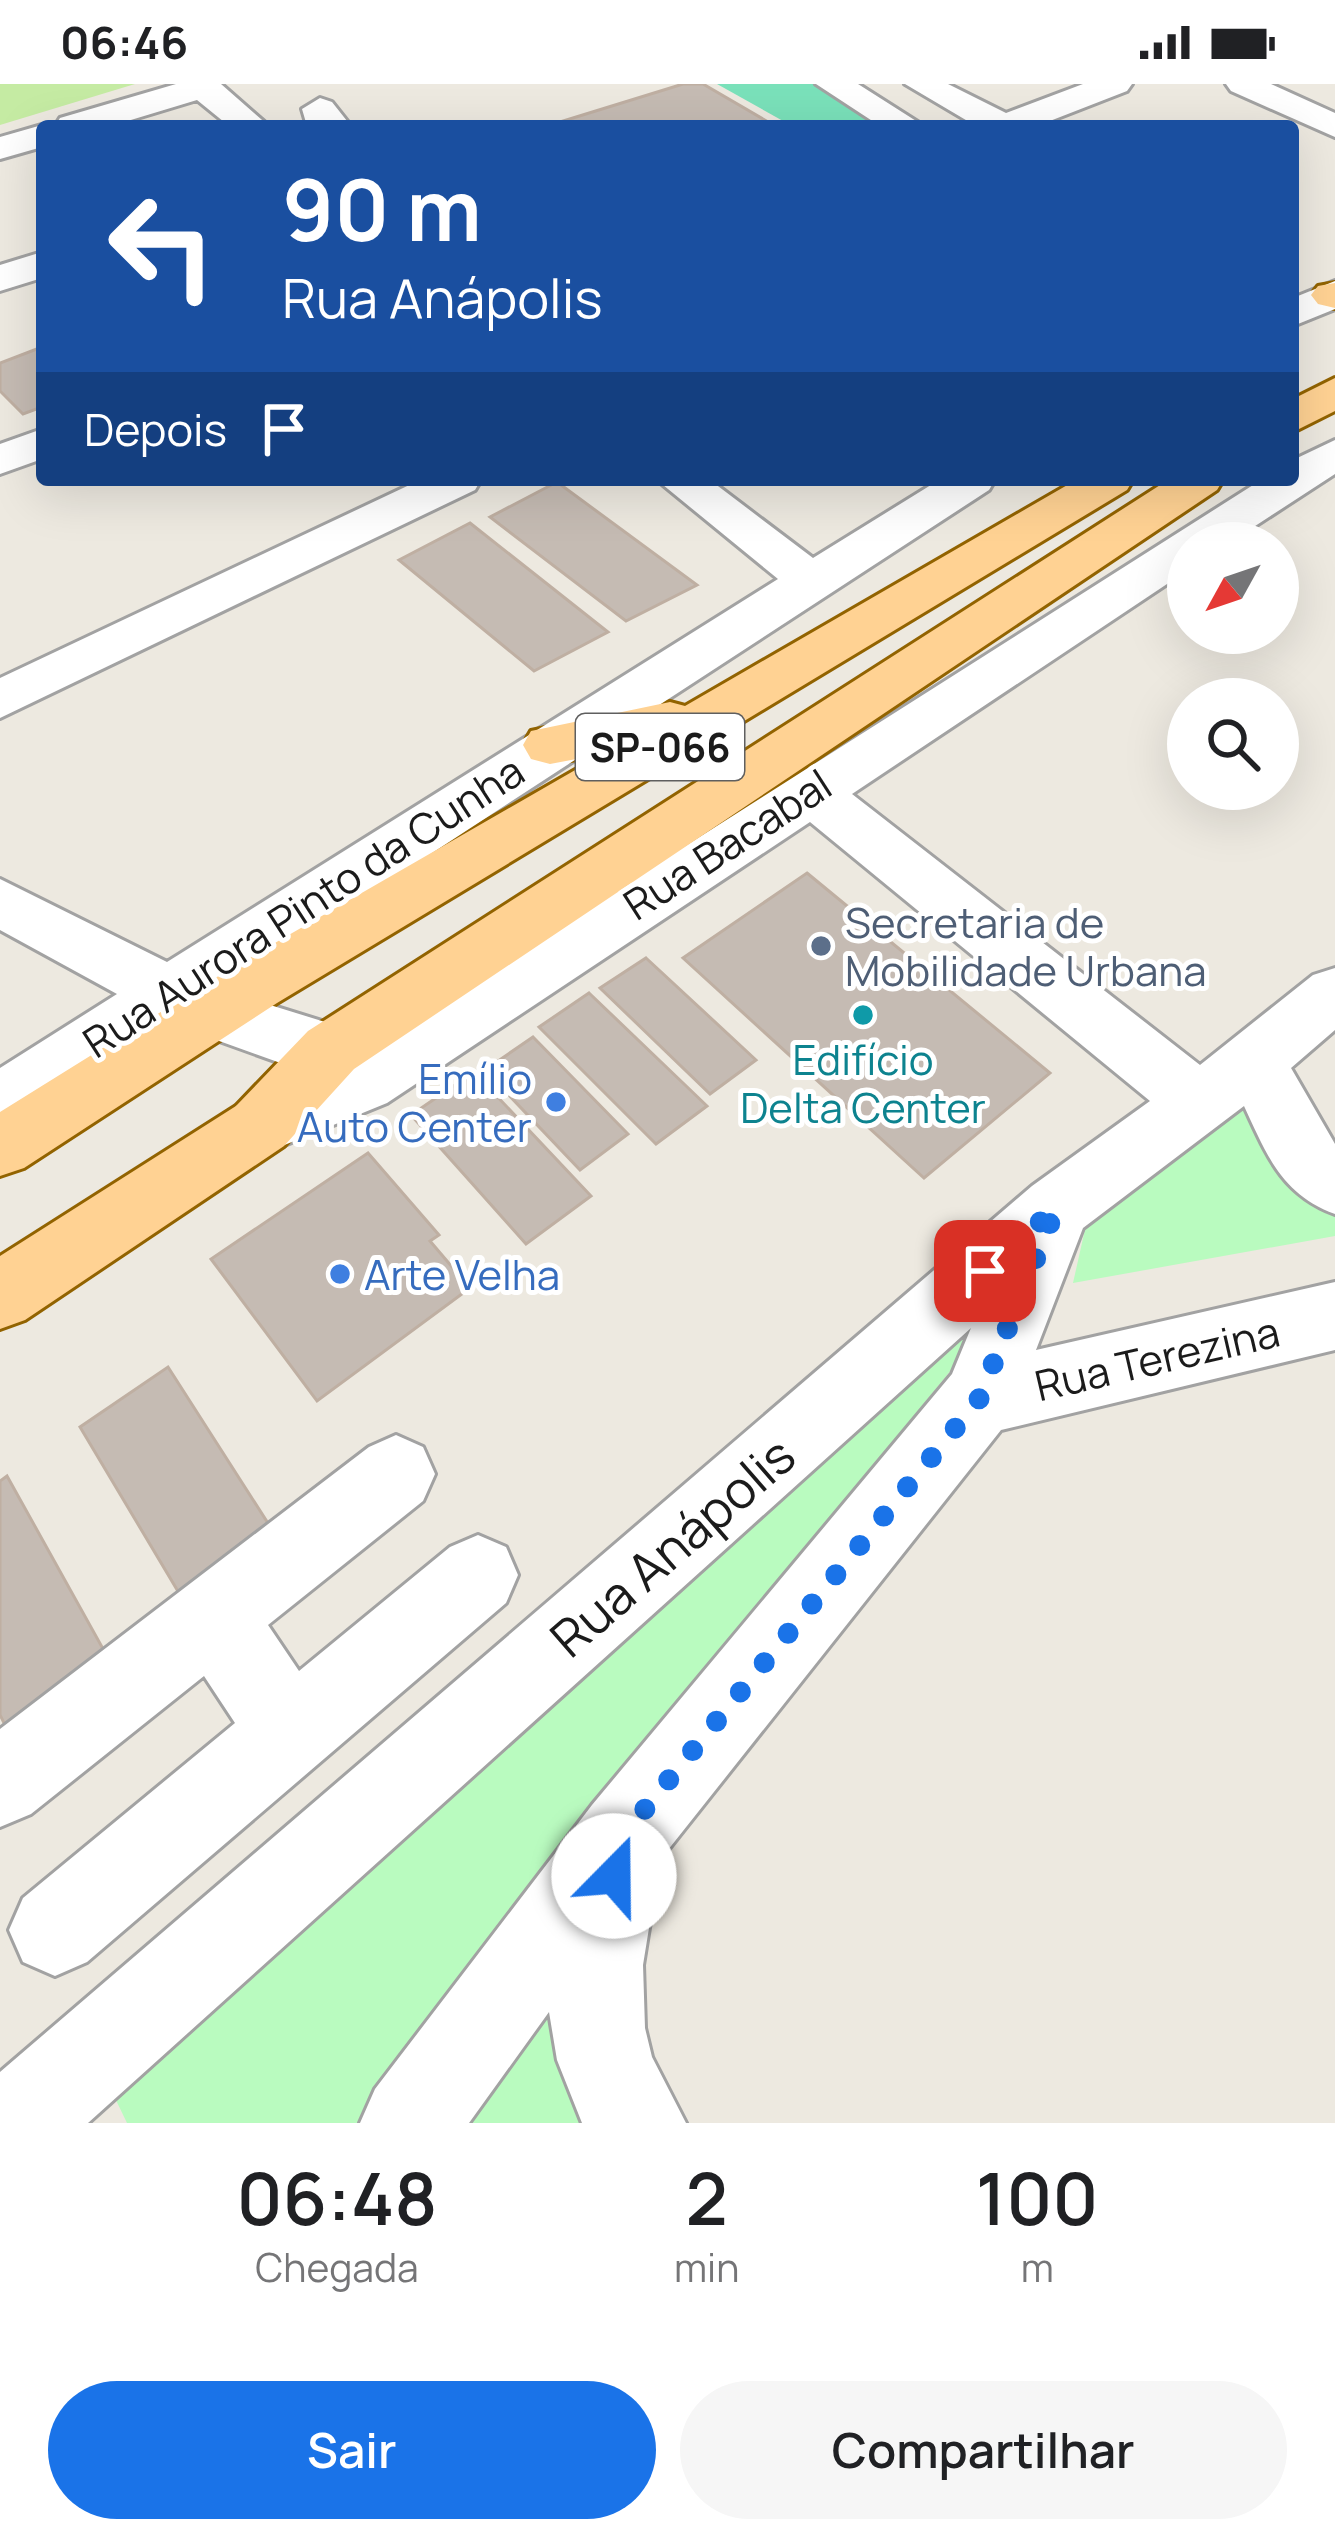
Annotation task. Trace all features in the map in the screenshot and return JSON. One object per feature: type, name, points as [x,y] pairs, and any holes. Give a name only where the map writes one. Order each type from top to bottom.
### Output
[{"type":"main road","points":[[1299,367],[1335,346]]},
{"type":"main road","points":[[1299,415],[1335,392]]},
{"type":"main road","name":"SP-066","points":[[0,1147],[175,996],[721,711],[1100,486]]},
{"type":"main road","name":"SP-066","points":[[348,1067],[1191,486]]},
{"type":"main road","points":[[550,745],[721,711]]},
{"type":"main road","points":[[0,1296],[260,1126]]},
{"type":"street","points":[[97,120],[252,84]]},
{"type":"street","points":[[833,84],[896,120]]},
{"type":"street","points":[[922,84],[992,120]]},
{"type":"street","points":[[1020,120],[1115,84]]},
{"type":"street","points":[[1243,84],[1335,126]]},
{"type":"street","points":[[207,91],[243,120]]},
{"type":"street","points":[[0,148],[36,138]]},
{"type":"street","points":[[0,279],[36,266]]},
{"type":"street","points":[[0,460],[36,445]]},
{"type":"street","name":"Rua Bacabal","points":[[1299,477],[1335,454]]},
{"type":"street","points":[[0,700],[446,486]]},
{"type":"street","points":[[688,486],[809,579]]},
{"type":"street","name":"Rua Aurora Pinto da Cunha","points":[[0,1103],[175,996],[550,745],[962,486]]},
{"type":"street","name":"Rua Bacabal","points":[[1228,522],[1285,486]]},
{"type":"street","name":"Rua Bacabal","points":[[260,1126],[348,1067],[809,790],[1167,561]]},
{"type":"street","points":[[809,790],[1199,1102]]},
{"type":"street","points":[[0,902],[175,996],[348,1067]]},
{"type":"street","name":"Rua Anápolis","points":[[16,2103],[1056,1208],[1255,1060],[1335,993]]},
{"type":"street","points":[[1255,1060],[1303,1159],[1335,1184]]},
{"type":"street","points":[[409,2123],[623,1836],[979,1399],[1056,1208]]},
{"type":"street","name":"Rua Terezina","points":[[979,1399],[1335,1316]]},
{"type":"street","points":[[0,1783],[396,1474]]},
{"type":"street","points":[[56,1930],[478,1575]]},
{"type":"street","points":[[214,1616],[290,1732]]},
{"type":"street","points":[[623,1836],[594,1956],[597,2046],[638,2123]]},
{"type":"green space","points":[[0,84],[135,84],[0,125]]},
{"type":"green space","points":[[717,84],[814,84],[883,120],[781,120]]},
{"type":"green space","points":[[1247,1100],[1335,1211],[1335,1236],[1073,1283],[1086,1225]]},
{"type":"green space","points":[[1004,1305],[526,1893],[558,1990],[558,2062],[582,2123],[127,2123],[113,2094],[952,1340]]},
{"type":"building","points":[[683,84],[703,84],[765,120],[566,120]]},
{"type":"building","points":[[36,349],[36,409],[23,414],[0,391],[0,363]]},
{"type":"building","points":[[549,486],[562,486],[697,585],[626,621],[490,517]]},
{"type":"building","points":[[470,523],[608,632],[534,671],[399,560]]},
{"type":"building","name":"Edifício Delta Center","points":[[807,873],[1050,1073],[924,1178],[683,958]]},
{"type":"building","points":[[646,958],[756,1060],[710,1094],[600,988]]},
{"type":"building","points":[[589,993],[707,1106],[656,1144],[539,1027]]},
{"type":"building","name":"Emílio Auto Center","points":[[533,1037],[628,1134],[580,1170],[485,1070]]},
{"type":"building","points":[[474,1072],[591,1196],[526,1244],[411,1115]]},
{"type":"building","name":"Arte Velha","points":[[368,1153],[439,1235],[430,1241],[470,1288],[317,1401],[211,1259]]},
{"type":"building","points":[[168,1367],[273,1531],[182,1598],[80,1427]]},
{"type":"building","points":[[7,1476],[107,1656],[7,1729],[0,1715],[0,1481]]},
{"type":"place","name":"Secretaria de Mobilidade Urbana","points":[[821,946]]},
{"type":"place","name":"Edifício Delta Center","points":[[863,1015]]},
{"type":"place","name":"Emílio Auto Center","points":[[556,1102]]},
{"type":"place","name":"Arte Velha","points":[[340,1274]]},
{"type":"route","points":[[614,1876],[623,1836],[979,1399],[1056,1208],[985,1271]]}]
